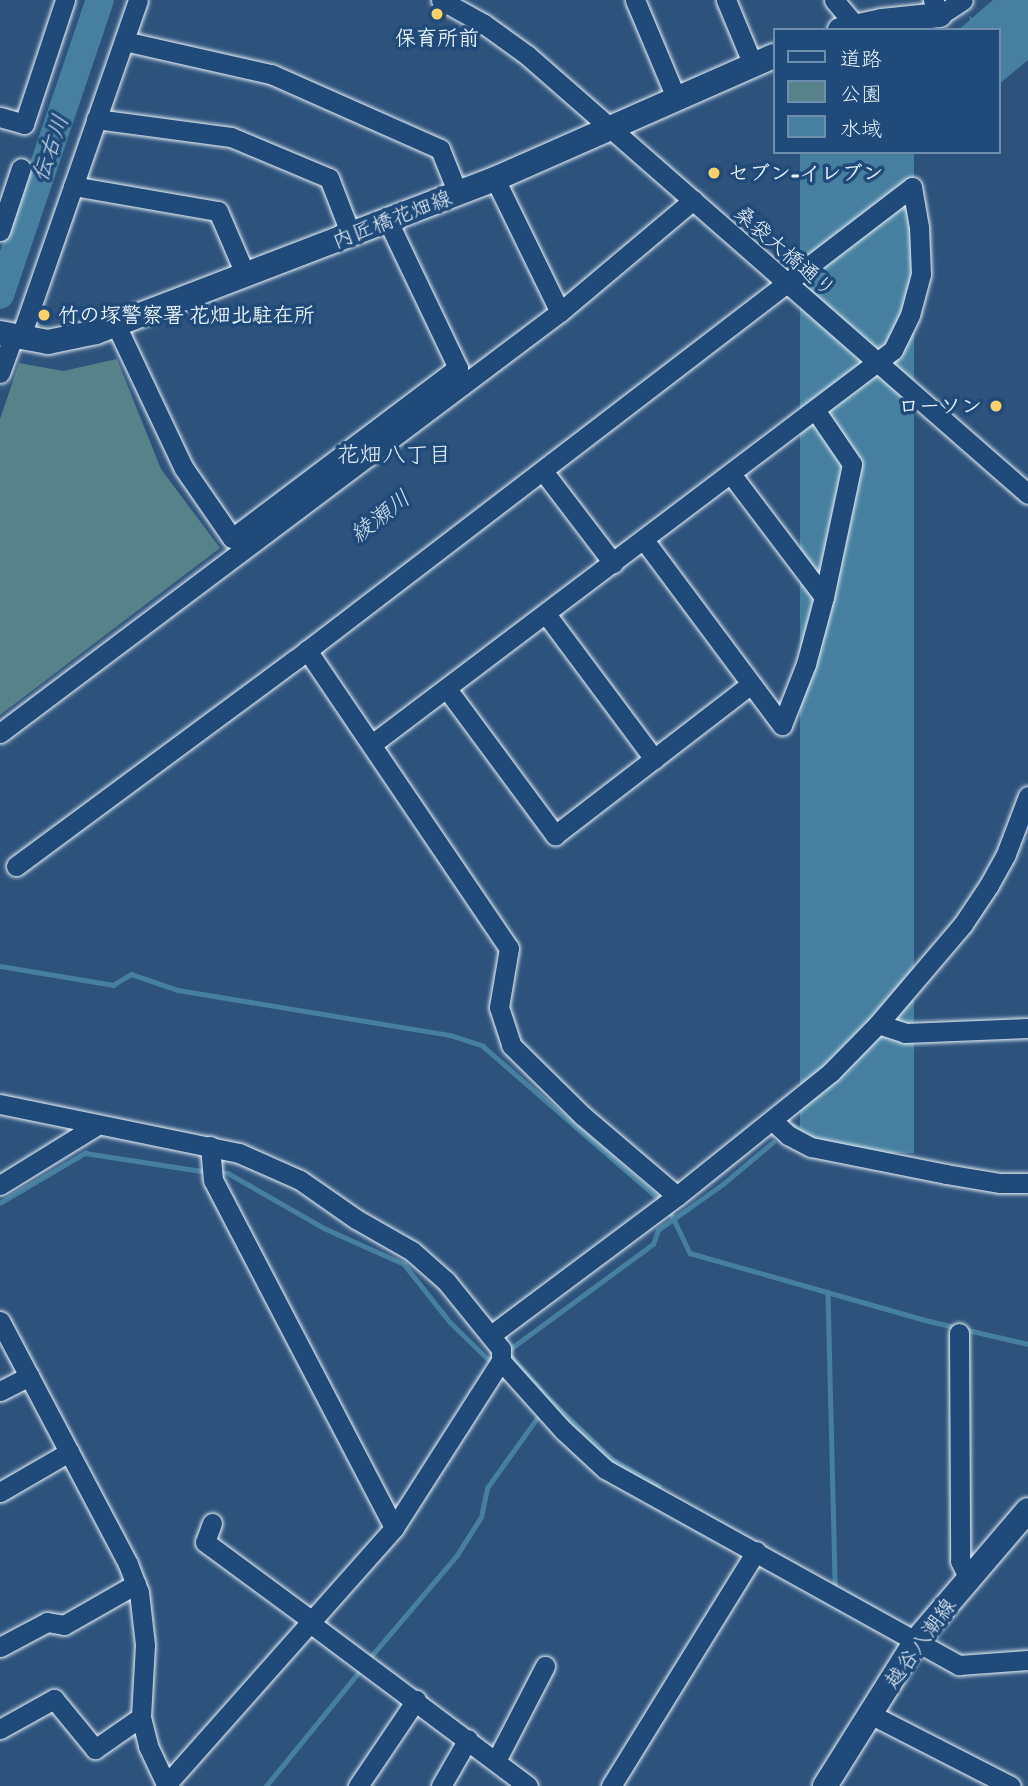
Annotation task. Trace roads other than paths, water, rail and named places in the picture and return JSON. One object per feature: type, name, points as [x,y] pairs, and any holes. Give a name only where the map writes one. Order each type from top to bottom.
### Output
[{"type":"main road","points":[[848,28],[936,8]]},
{"type":"main road","name":"内匠橋花畑線","points":[[10,336],[64,340],[116,325],[495,179],[764,61]]},
{"type":"main road","name":"越谷八潮線","points":[[825,1786],[916,1641],[1028,1510]]},
{"type":"street","points":[[0,117],[24,124],[65,0]]},
{"type":"street","points":[[0,373],[10,336],[74,186],[138,0]]},
{"type":"street","name":"桑袋大橋通り","points":[[441,0],[484,24],[527,55],[1028,494]]},
{"type":"street","points":[[635,0],[677,100]]},
{"type":"street","points":[[726,0],[764,61]]},
{"type":"street","points":[[834,0],[848,28]]},
{"type":"street","points":[[936,8],[963,0]]},
{"type":"street","points":[[124,41],[271,74],[440,149],[458,194]]},
{"type":"street","points":[[96,119],[231,137],[329,178],[351,235]]},
{"type":"street","points":[[0,231],[21,168]]},
{"type":"street","points":[[495,179],[560,312]]},
{"type":"street","points":[[74,186],[218,211],[246,276]]},
{"type":"street","points":[[16,866],[543,471],[783,280],[912,187],[919,228],[921,274],[910,315],[893,350],[816,411],[372,744]]},
{"type":"street","points":[[0,733],[560,312],[697,204]]},
{"type":"street","points":[[116,325],[183,467],[232,538],[458,368],[388,220]]},
{"type":"street","points":[[644,540],[782,725],[806,664],[824,597],[852,464],[816,411]]},
{"type":"street","points":[[543,471],[613,563]]},
{"type":"street","points":[[731,474],[824,597]]},
{"type":"street","points":[[545,614],[654,759]]},
{"type":"street","points":[[307,650],[509,948],[499,1007],[511,1045],[583,1116],[677,1196]]},
{"type":"street","points":[[447,689],[555,835],[751,684]]},
{"type":"street","points":[[491,1335],[677,1196],[831,1072],[878,1024],[963,925],[1023,828],[1028,796]]},
{"type":"street","points":[[878,1024],[905,1033],[1028,1028]]},
{"type":"street","points":[[0,1104],[239,1153],[300,1180],[356,1219],[412,1251],[446,1281],[501,1349],[501,1361],[394,1528],[165,1785],[148,1746],[141,1717],[145,1645],[143,1611],[136,1584],[29,1376],[2,1330]]},
{"type":"street","points":[[773,1121],[788,1135],[811,1147],[1000,1183],[1028,1183]]},
{"type":"street","points":[[0,1185],[97,1125]]},
{"type":"street","points":[[210,1146],[213,1180],[394,1528]]},
{"type":"street","points":[[959,1333],[960,1560],[969,1579]]},
{"type":"street","points":[[501,1361],[564,1430],[605,1469],[959,1665],[1028,1660]]},
{"type":"street","points":[[0,1391],[29,1376]]},
{"type":"street","points":[[0,1492],[69,1452]]},
{"type":"street","points":[[212,1523],[205,1542],[528,1786]]},
{"type":"street","points":[[611,1786],[756,1551]]},
{"type":"street","points":[[0,1647],[47,1622],[64,1625],[136,1584]]},
{"type":"street","points":[[496,1761],[545,1666]]},
{"type":"street","points":[[0,1729],[54,1699],[94,1749],[141,1717]]},
{"type":"street","points":[[358,1786],[416,1700]]},
{"type":"street","points":[[870,1714],[1002,1784]]},
{"type":"street","points":[[441,1786],[468,1739]]},
{"type":"water","points":[[993,0],[1028,0],[1028,60],[1000,83],[1000,28],[960,28],[970,20],[969,15],[972,18]]},
{"type":"water","points":[[800,154],[914,154],[914,1153],[800,1153]]},
{"type":"waterway","name":"伝右川","points":[[0,295],[100,0]]},
{"type":"waterway","points":[[0,966],[113,985],[131,974],[178,990],[450,1035],[483,1046],[660,1200]]},
{"type":"waterway","points":[[793,1125],[805,1133]]},
{"type":"waterway","points":[[506,1352],[653,1244],[658,1230],[723,1184],[773,1142]]},
{"type":"waterway","points":[[0,1203],[85,1153],[208,1172]]},
{"type":"waterway","points":[[217,1173],[228,1173],[324,1228],[404,1264],[450,1322],[489,1360],[495,1357]]},
{"type":"waterway","points":[[669,1209],[690,1253],[925,1320],[1028,1344]]},
{"type":"waterway","points":[[828,1292],[835,1588]]},
{"type":"waterway","points":[[509,1354],[550,1400],[612,1459],[659,1486]]},
{"type":"waterway","points":[[368,1660],[457,1555],[481,1517],[487,1488],[540,1414]]},
{"type":"waterway","points":[[266,1786],[363,1667]]},
{"type":"place","name":"保育所前","points":[[437,14]]},
{"type":"place","name":"セブン-イレブン","points":[[714,173]]},
{"type":"place","name":"竹の塚警察署 花畑北駐在所","points":[[44,315]]},
{"type":"place","name":"ローソン","points":[[996,406]]},
{"type":"district","name":"花畑八丁目","points":[[394,454]]},
{"type":"water label","name":"綾瀬川","points":[[380,516]]}]
